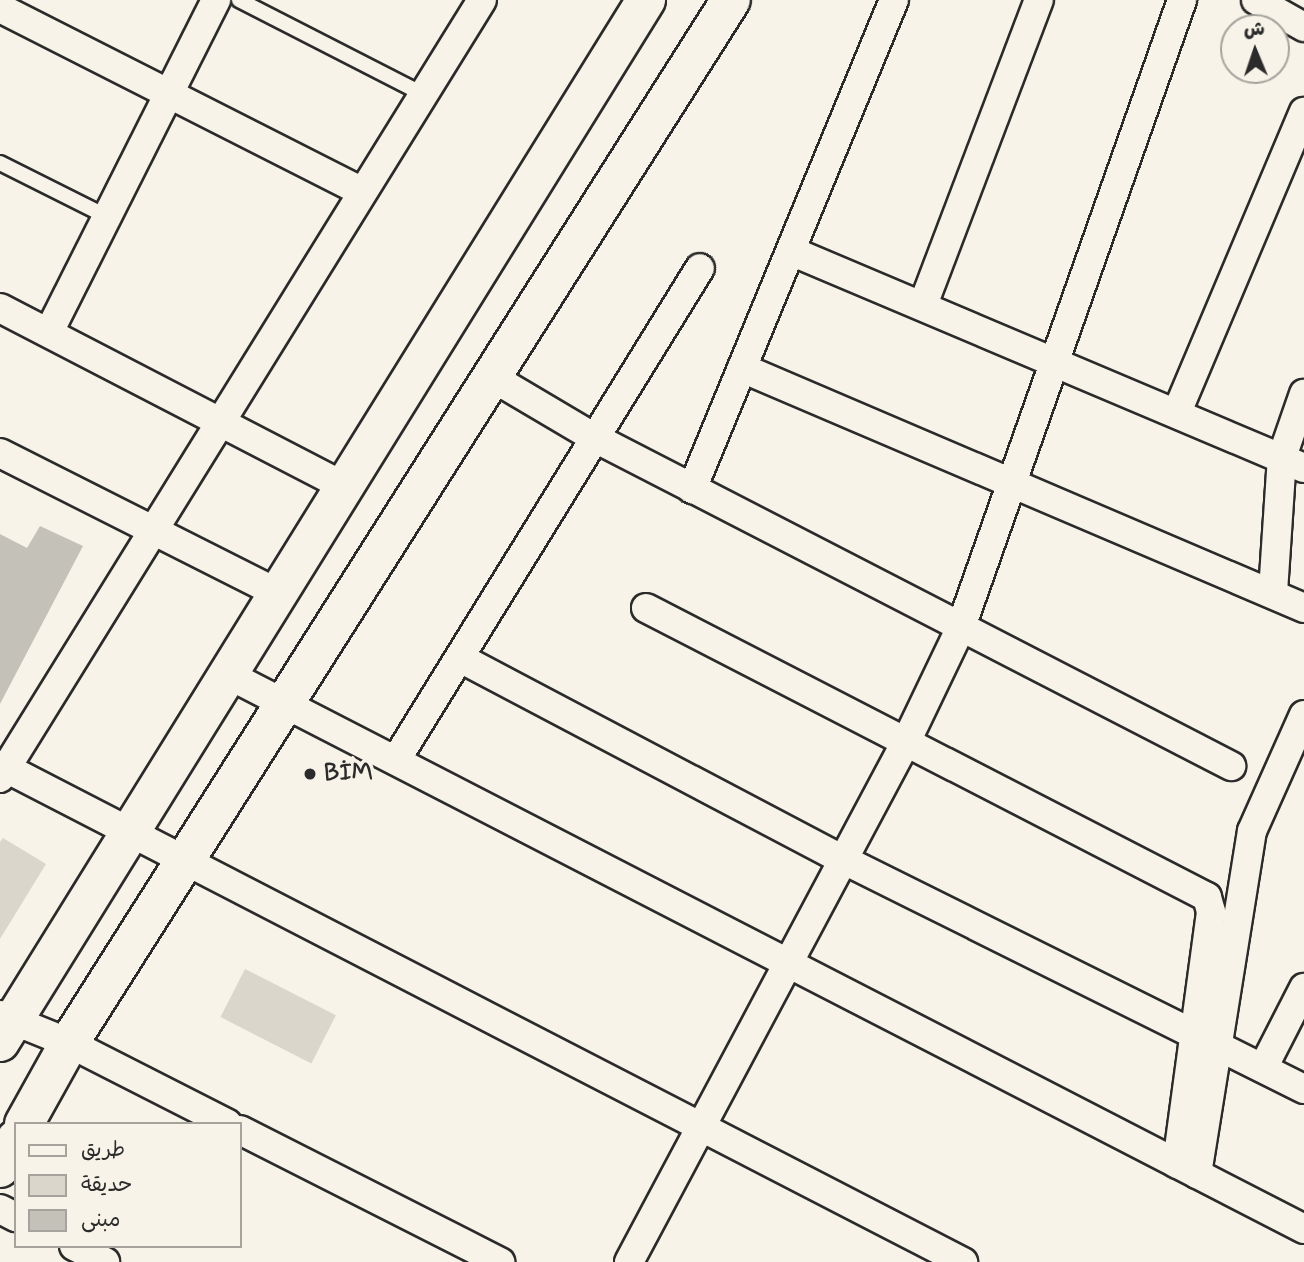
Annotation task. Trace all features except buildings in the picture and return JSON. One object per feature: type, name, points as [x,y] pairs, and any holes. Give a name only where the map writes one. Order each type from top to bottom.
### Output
[{"type":"street","points":[[49,332],[216,0]]},
{"type":"street","points":[[482,0],[2,770],[185,858],[963,1262]]},
{"type":"street","points":[[224,1122],[69,1043],[4,1026],[646,0]]},
{"type":"street","points":[[25,1122],[69,1043],[185,858],[731,0]]},
{"type":"street","points":[[692,489],[894,0]]},
{"type":"street","points":[[923,305],[1039,0]]},
{"type":"street","points":[[629,1262],[906,742],[961,627],[1182,0]]},
{"type":"street","points":[[1256,0],[1304,27]]},
{"type":"street","points":[[0,8],[361,191]]},
{"type":"street","points":[[1177,412],[1304,112]]},
{"type":"street","points":[[791,251],[1293,462]]},
{"type":"street","points":[[396,760],[700,268]]},
{"type":"street","points":[[0,308],[342,485]]},
{"type":"street","points":[[742,368],[1273,592],[1304,608]]},
{"type":"street","points":[[490,376],[595,438],[1231,766]]},
{"type":"street","points":[[1273,592],[1304,394]]},
{"type":"street","points":[[0,453],[275,592]]},
{"type":"street","points":[[646,608],[1207,897],[1211,912],[1206,1038]]},
{"type":"street","points":[[460,658],[842,859],[1304,1089]]},
{"type":"street","points":[[225,673],[284,701],[1304,1229]]},
{"type":"street","points":[[1187,1169],[1206,1038],[1252,831],[1304,715]]},
{"type":"street","points":[[1263,1068],[1304,988]]},
{"type":"street","points":[[242,1131],[465,1254],[500,1262]]},
{"type":"street","points":[[0,1168],[14,1143]]},
{"type":"street","points":[[78,1248],[105,1262]]},
{"type":"lane","points":[[239,0],[423,94]]},
{"type":"lane","points":[[0,163],[108,217]]},
{"type":"green space","points":[[3,838],[46,864],[0,939],[0,842]]},
{"type":"green space","points":[[245,969],[336,1015],[311,1063],[220,1017]]},
{"type":"place","name":"BİM","points":[[310,774]]}]
